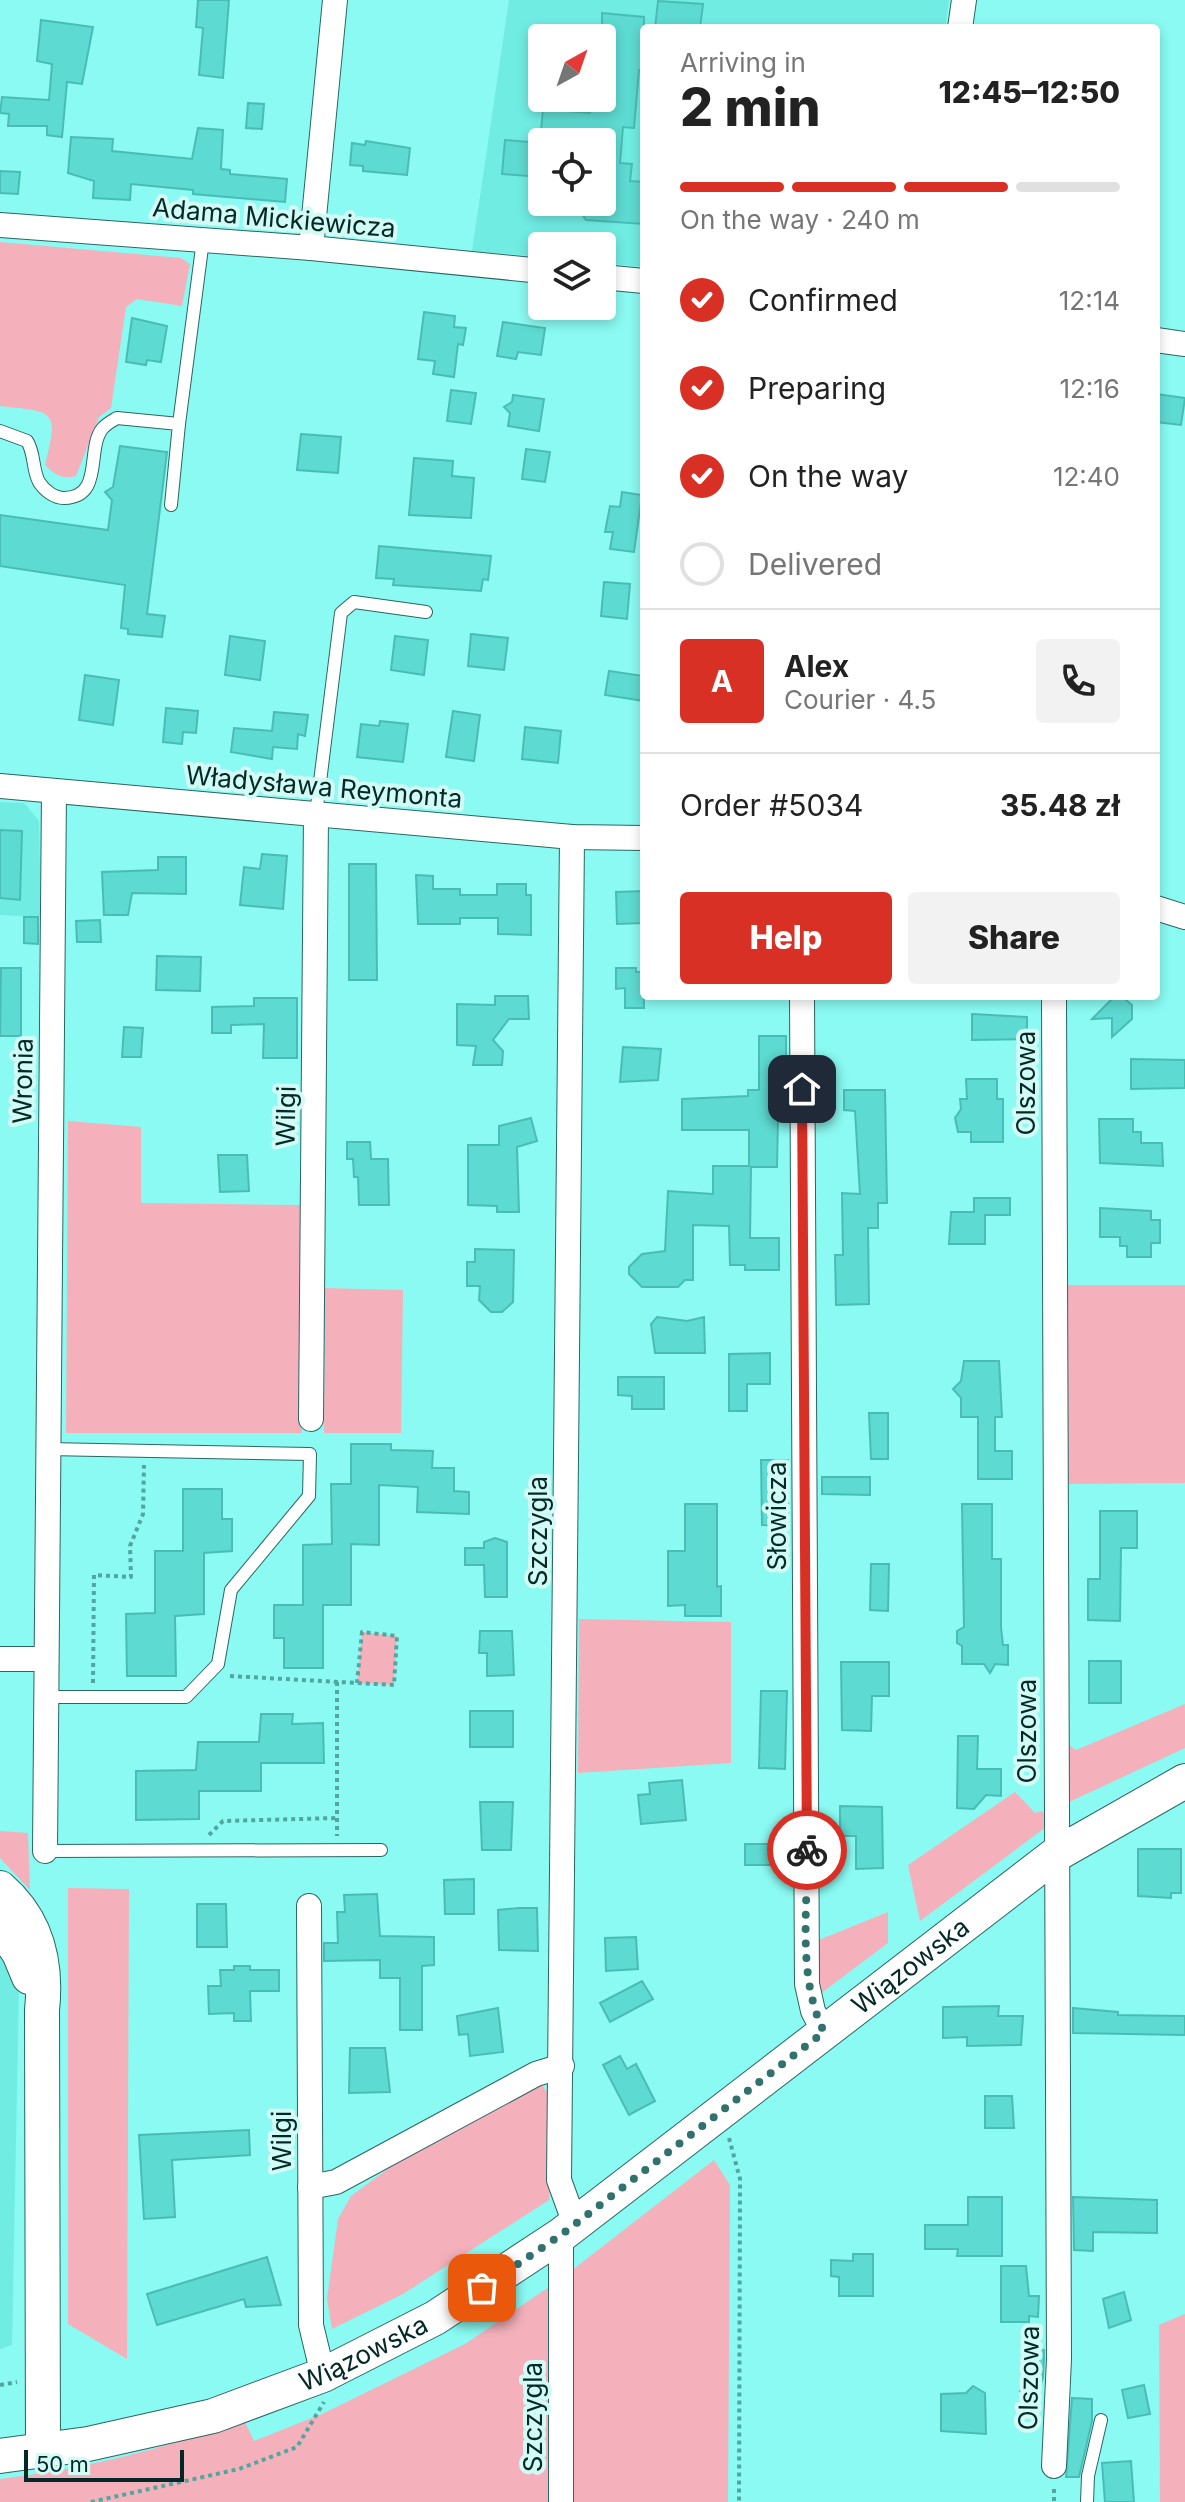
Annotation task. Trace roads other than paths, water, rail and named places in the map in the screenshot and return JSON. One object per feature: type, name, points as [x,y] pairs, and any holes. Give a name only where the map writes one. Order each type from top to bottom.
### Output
[{"type":"main road","name":"Wiązowska","points":[[0,2456],[133,2435],[213,2416],[323,2375],[435,2318],[568,2230],[1055,1855],[1185,1781]]},
{"type":"main road","points":[[0,1888],[23,1913],[37,1943],[46,1976],[42,2010],[43,2451]]},
{"type":"main road","points":[[0,1925],[19,1953],[42,2010]]},
{"type":"street","points":[[311,248],[335,0]]},
{"type":"street","points":[[961,24],[964,0]]},
{"type":"street","name":"Adama Mickiewicza","points":[[0,225],[311,248],[528,270]]},
{"type":"street","points":[[616,278],[640,281]]},
{"type":"street","points":[[1160,341],[1185,344]]},
{"type":"street","name":"Władysława Reymonta","points":[[0,786],[572,837],[640,838]]},
{"type":"street","name":"Wronia","points":[[45,1851],[44,1659],[54,791]]},
{"type":"street","name":"Wilgi","points":[[311,1419],[316,814]]},
{"type":"street","name":"Szczygla","points":[[561,2502],[568,2230],[559,2180],[572,837]]},
{"type":"street","points":[[1160,909],[1185,917]]},
{"type":"street","name":"Słowicza","points":[[802,1000],[807,1984],[813,2011],[824,2032]]},
{"type":"street","name":"Olszowa","points":[[1054,1000],[1059,2359],[1054,2466]]},
{"type":"street","points":[[0,1659],[44,1659]]},
{"type":"street","name":"Wilgi","points":[[309,1906],[311,2325],[323,2375]]},
{"type":"street","points":[[310,2187],[336,2182],[536,2074],[562,2066]]},
{"type":"lane","points":[[171,505],[203,240]]},
{"type":"lane","points":[[0,431],[27,441],[39,483],[57,497],[67,498],[78,495],[91,480],[99,436],[109,422],[117,418],[179,424]]},
{"type":"lane","points":[[316,814],[341,613],[354,602],[426,612]]},
{"type":"lane","points":[[44,1697],[186,1697],[218,1664],[231,1590],[309,1496],[310,1454],[47,1449]]},
{"type":"lane","points":[[45,1851],[381,1850]]},
{"type":"lane","points":[[1087,2502],[1088,2476],[1101,2420]]}]
